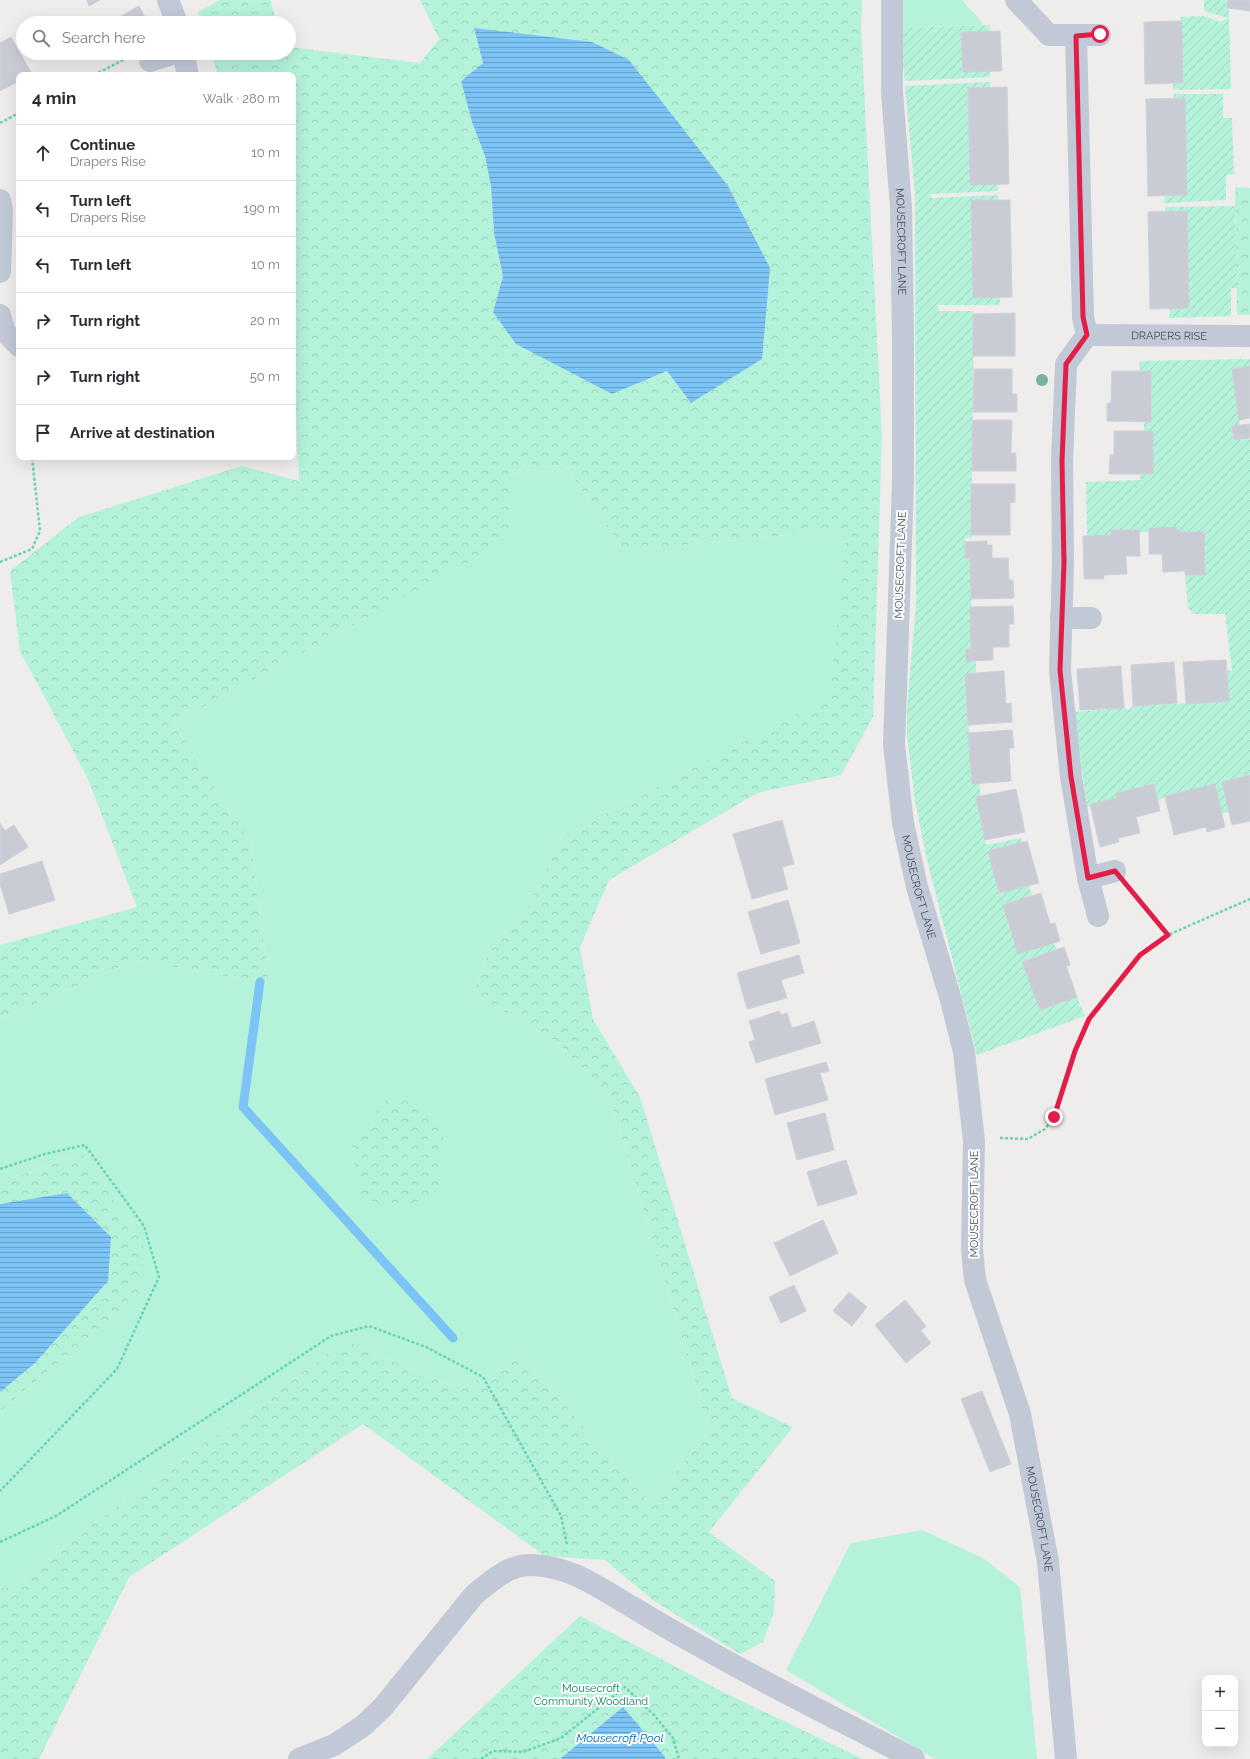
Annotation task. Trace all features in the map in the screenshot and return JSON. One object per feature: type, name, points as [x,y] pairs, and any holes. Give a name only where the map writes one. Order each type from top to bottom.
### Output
[{"type":"street","points":[[168,0],[174,16]]},
{"type":"street","name":"MOUSECROFT LANE","points":[[892,0],[892,92],[901,207],[904,334],[903,483],[894,745],[903,822],[917,887],[951,1000],[964,1052],[974,1141],[972,1249],[975,1280],[1020,1414],[1048,1562],[1066,1759]]},
{"type":"street","points":[[1016,0],[1049,36],[1100,34]]},
{"type":"street","points":[[1076,36],[1083,317],[1087,335],[1066,364],[1062,461],[1064,563],[1060,670],[1071,777],[1088,878],[1098,916]]},
{"type":"street","points":[[185,60],[187,72]]},
{"type":"street","points":[[0,200],[2,210],[0,272]]},
{"type":"street","name":"DRAPERS RISE","points":[[1087,335],[1250,336]]},
{"type":"street","points":[[1061,618],[1091,618]]},
{"type":"street","points":[[1088,878],[1115,871]]},
{"type":"street","points":[[299,1759],[334,1745],[363,1726],[383,1707],[474,1595],[492,1580],[514,1567],[531,1565],[549,1567],[572,1573],[598,1586],[632,1608],[705,1650],[914,1759]]},
{"type":"path","points":[[100,72],[124,60]]},
{"type":"path","points":[[0,123],[16,115]]},
{"type":"path","points":[[0,562],[32,549],[40,531],[32,460]]},
{"type":"path","points":[[1115,871],[1168,935]]},
{"type":"path","points":[[974,1141],[996,1138],[1028,1139],[1045,1129],[1054,1117],[1075,1051],[1089,1019],[1140,955],[1168,935],[1250,899]]},
{"type":"path","points":[[0,1169],[45,1154],[85,1145],[144,1226],[159,1277],[117,1369],[0,1491]]},
{"type":"path","points":[[0,1542],[56,1516],[331,1336],[369,1326],[426,1347],[483,1377],[561,1516],[572,1573]]},
{"type":"path","points":[[481,1759],[493,1751],[523,1752],[561,1738],[625,1687],[654,1715],[673,1738],[679,1759]]},
{"type":"green space","points":[[220,0],[270,0],[275,16],[199,16],[198,12]]},
{"type":"green space","points":[[420,0],[862,0],[861,29],[882,436],[873,717],[841,775],[757,793],[609,880],[580,947],[593,1019],[640,1097],[732,1398],[793,1427],[709,1532],[775,1581],[774,1612],[763,1642],[740,1654],[654,1601],[605,1560],[545,1556],[363,1424],[129,1577],[39,1759],[0,1759],[0,1588],[14,1587],[85,1530],[346,1341],[459,1389],[523,1357],[650,1504],[710,1431],[609,1096],[556,1041],[473,994],[489,953],[530,903],[562,836],[830,697],[847,529],[624,551],[564,464],[507,474],[511,539],[174,723],[251,843],[268,978],[243,979],[136,960],[0,1019],[0,945],[137,907],[88,779],[20,651],[10,571],[79,517],[242,466],[299,481],[296,416],[296,72],[217,72],[213,60],[296,60],[296,48],[420,63],[439,39]],"holes":[[[474,28],[667,371],[612,394],[493,312],[503,276],[494,233],[491,186],[485,156],[472,122],[461,81],[483,63]]]},
{"type":"green space","points":[[901,0],[962,0],[983,25],[899,28]]},
{"type":"green space","points":[[1204,0],[1228,0],[1231,89],[1173,90],[1173,84],[1183,83],[1182,21],[1180,17],[1203,16],[1221,22],[1228,18],[1204,11]]},
{"type":"green space","points":[[990,25],[989,31],[961,33],[963,72],[990,71],[990,77],[905,81],[899,28]]},
{"type":"green space","points":[[990,82],[990,87],[968,88],[970,185],[998,184],[998,191],[930,194],[931,198],[998,195],[998,200],[971,201],[973,297],[1000,297],[1000,305],[938,305],[938,311],[973,311],[972,538],[965,538],[965,557],[970,558],[972,607],[970,608],[971,649],[966,649],[966,661],[976,661],[976,673],[965,674],[972,783],[979,783],[981,796],[976,797],[986,845],[1021,838],[1022,842],[988,851],[999,893],[1029,885],[1032,896],[1003,905],[1018,953],[1054,942],[1057,950],[1022,963],[1040,1010],[1077,997],[1085,1016],[977,1055],[927,860],[915,801],[907,736],[907,708],[916,604],[915,195],[905,86]]},
{"type":"green space","points":[[1174,94],[1223,94],[1223,118],[1232,118],[1234,174],[1226,175],[1226,200],[1164,203],[1185,98],[1173,98]]},
{"type":"green space","points":[[1235,187],[1250,188],[1250,315],[1237,315]]},
{"type":"green space","points":[[1235,206],[1237,288],[1231,288],[1231,316],[1169,318],[1170,309],[1189,308],[1187,212],[1165,212],[1165,207]]},
{"type":"green space","points":[[1250,359],[1250,366],[1232,369],[1240,425],[1232,427],[1234,440],[1250,439],[1250,775],[1222,782],[1229,812],[1222,813],[1165,796],[1158,801],[1154,784],[1116,793],[1117,798],[1090,804],[1091,806],[1087,807],[1074,712],[1124,708],[1128,710],[1133,706],[1229,701],[1227,671],[1232,670],[1225,614],[1194,614],[1188,608],[1185,575],[1205,575],[1204,532],[1177,532],[1176,527],[1149,528],[1149,532],[1139,532],[1139,530],[1111,530],[1111,535],[1087,536],[1086,482],[1141,480],[1140,474],[1153,431],[1144,431],[1144,422],[1151,422],[1151,371],[1140,371],[1139,361]]},
{"type":"green space","points":[[564,464],[624,551],[847,529],[831,697],[562,836],[530,903],[489,953],[473,994],[556,1041],[609,1096],[710,1431],[650,1504],[523,1357],[459,1389],[346,1341],[85,1530],[14,1587],[0,1588],[0,1411],[142,1293],[82,1154],[0,1182],[0,1019],[136,960],[243,979],[268,978],[251,843],[174,723],[510,539],[506,474]]},
{"type":"green space","points":[[391,1095],[441,1116],[443,1142],[439,1190],[419,1202],[386,1208],[359,1194],[352,1141]]},
{"type":"green space","points":[[82,1154],[143,1243],[142,1293],[0,1411],[0,1392],[35,1363],[67,1193],[0,1204],[0,1182]]},
{"type":"green space","points":[[922,1530],[983,1558],[1020,1587],[1037,1759],[935,1759],[786,1670],[851,1543]]},
{"type":"green space","name":"Mousecroft Community Woodland","points":[[580,1616],[727,1694],[863,1759],[427,1759]]},
{"type":"water","points":[[474,28],[592,42],[629,60],[728,186],[770,268],[762,359],[691,403],[667,371],[612,394],[516,344],[493,312],[503,276],[494,233],[491,186],[485,156],[472,122],[461,81],[483,63]]},
{"type":"water","points":[[67,1193],[111,1237],[108,1281],[35,1363],[0,1392],[0,1204]]},
{"type":"water","name":"Mousecroft Pool","points":[[623,1707],[665,1757],[665,1759],[560,1759]]},
{"type":"building","points":[[87,0],[100,0],[89,6]]},
{"type":"building","points":[[1228,0],[1250,0],[1250,11],[1227,8]]},
{"type":"building","points":[[139,6],[144,16],[121,16]]},
{"type":"building","points":[[1182,21],[1183,83],[1145,84],[1144,22]]},
{"type":"building","points":[[1000,31],[1002,71],[963,72],[961,32]]},
{"type":"building","points":[[11,37],[16,46],[16,60],[24,60],[31,72],[16,72],[16,83],[0,91],[0,43]]},
{"type":"building","points":[[1007,87],[1009,184],[970,185],[968,88]]},
{"type":"building","points":[[1185,98],[1187,195],[1148,196],[1146,99]]},
{"type":"building","points":[[971,200],[1010,200],[1012,297],[973,298]]},
{"type":"building","points":[[1187,211],[1189,308],[1150,309],[1148,212]]},
{"type":"building","points":[[1015,313],[1015,356],[973,356],[973,314]]},
{"type":"building","points":[[1250,366],[1250,418],[1239,420],[1232,369]]},
{"type":"building","points":[[974,369],[1012,369],[1012,394],[1017,394],[1017,412],[973,412]]},
{"type":"building","points":[[1112,371],[1151,371],[1151,422],[1107,421],[1107,403],[1111,403]]},
{"type":"building","points":[[972,420],[1012,420],[1011,453],[1016,453],[1016,471],[972,471]]},
{"type":"building","points":[[1250,424],[1250,438],[1234,440],[1232,426]]},
{"type":"building","points":[[1114,431],[1153,431],[1153,474],[1109,474],[1110,455],[1114,455]]},
{"type":"building","points":[[971,484],[1015,484],[1015,502],[1010,503],[1010,535],[971,535]]},
{"type":"building","points":[[1177,527],[1177,532],[1204,532],[1205,575],[1185,575],[1185,571],[1163,572],[1162,554],[1149,554],[1149,528]]},
{"type":"building","points":[[1111,530],[1139,530],[1140,556],[1126,556],[1127,574],[1104,575],[1104,579],[1084,579],[1083,536],[1111,535]]},
{"type":"building","points":[[987,541],[987,545],[992,545],[992,558],[1008,558],[1009,580],[1013,580],[1014,598],[971,599],[970,558],[965,558],[965,542]]},
{"type":"building","points":[[1013,606],[1014,624],[1009,624],[1009,647],[993,647],[993,660],[966,661],[966,649],[971,649],[970,607]]},
{"type":"building","points":[[1226,660],[1229,701],[1186,704],[1183,662]]},
{"type":"building","points":[[1174,662],[1177,703],[1133,706],[1131,665]]},
{"type":"building","points":[[1121,666],[1124,708],[1080,710],[1077,669]]},
{"type":"building","points":[[1004,671],[1006,704],[1011,703],[1012,722],[968,725],[965,674]]},
{"type":"building","points":[[1012,730],[1014,748],[1009,748],[1011,781],[972,784],[968,733]]},
{"type":"building","points":[[1250,775],[1250,821],[1232,825],[1222,782]]},
{"type":"building","points":[[1154,784],[1160,811],[1136,817],[1140,833],[1118,838],[1119,842],[1100,847],[1090,804],[1117,798],[1116,793]]},
{"type":"building","points":[[1215,784],[1225,827],[1207,832],[1206,827],[1174,835],[1165,796]]},
{"type":"building","points":[[1016,789],[1025,832],[985,840],[976,797]]},
{"type":"building","points":[[782,820],[794,864],[782,867],[788,889],[752,899],[733,834]]},
{"type":"building","points":[[0,823],[5,831],[14,825],[28,847],[0,865]]},
{"type":"building","points":[[1027,841],[1039,883],[999,893],[988,851]]},
{"type":"building","points":[[42,861],[55,900],[9,914],[0,884],[0,874]]},
{"type":"building","points":[[1041,893],[1050,924],[1055,923],[1060,941],[1018,954],[1003,905]]},
{"type":"building","points":[[788,900],[800,943],[761,954],[748,912]]},
{"type":"building","points":[[1064,947],[1070,965],[1066,966],[1077,997],[1040,1010],[1022,962]]},
{"type":"building","points":[[799,955],[804,973],[781,980],[787,998],[747,1009],[737,973]]},
{"type":"building","points":[[779,1011],[781,1015],[787,1013],[792,1028],[814,1021],[821,1043],[756,1063],[749,1042],[755,1040],[749,1021]]},
{"type":"building","points":[[826,1062],[829,1071],[820,1073],[828,1100],[775,1115],[765,1079]]},
{"type":"building","points":[[825,1113],[834,1150],[797,1160],[787,1123]]},
{"type":"building","points":[[846,1160],[857,1194],[818,1206],[807,1172]]},
{"type":"building","points":[[823,1220],[838,1253],[790,1276],[774,1243]]},
{"type":"building","points":[[794,1285],[806,1311],[781,1323],[769,1297]]},
{"type":"building","points":[[849,1292],[867,1307],[852,1326],[833,1311]]},
{"type":"building","points":[[905,1300],[926,1326],[921,1331],[931,1343],[906,1363],[875,1325]]},
{"type":"building","points":[[982,1391],[1011,1464],[990,1472],[961,1399]]},
{"type":"waterway","points":[[260,982],[243,1107],[453,1338]]},
{"type":"route","points":[[1054,1117],[1075,1051],[1089,1019],[1140,955],[1168,935],[1115,871],[1088,878],[1071,777],[1060,670],[1064,563],[1062,461],[1066,364],[1087,335],[1083,317],[1076,36],[1100,34]]}]
